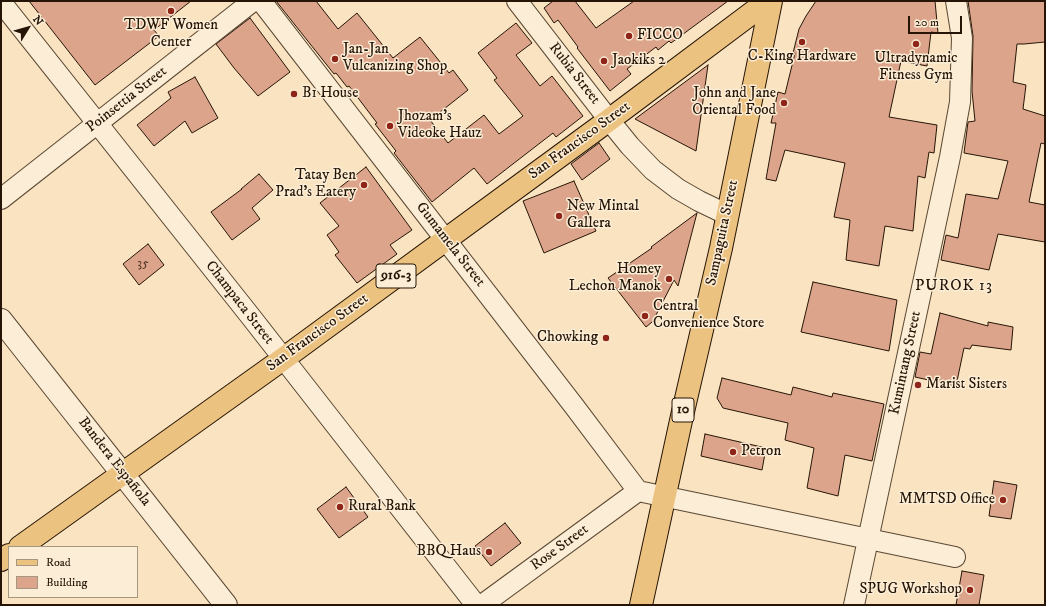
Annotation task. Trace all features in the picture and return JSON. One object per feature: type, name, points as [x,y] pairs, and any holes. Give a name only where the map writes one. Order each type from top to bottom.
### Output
[{"type":"main road","name":"San Francisco Street","points":[[21,546],[283,359],[770,1]]},
{"type":"main road","name":"Sampaguita Street","points":[[641,605],[664,496],[721,248],[770,1]]},
{"type":"street","name":"Poinsettia Street","points":[[1,199],[253,1]]},
{"type":"street","name":"Gumamela Street","points":[[262,1],[638,491]]},
{"type":"street","name":"Rubia Street","points":[[517,1],[609,120],[630,146],[653,170],[678,189],[728,215]]},
{"type":"street","name":"Kumintang Street","points":[[854,605],[950,158],[960,102],[962,38],[956,1]]},
{"type":"street","name":"Champaca Street","points":[[1,2],[476,605]]},
{"type":"street","name":"Bandera Española","points":[[1,320],[226,605]]},
{"type":"street","points":[[638,491],[954,557]]},
{"type":"street","name":"Rose Street","points":[[482,605],[638,491]]},
{"type":"building","points":[[29,1],[191,1],[154,30],[159,36],[95,85]]},
{"type":"building","points":[[276,1],[316,1],[338,29],[357,13],[393,58],[420,37],[449,73],[453,70],[468,90],[430,120],[448,143],[484,115],[499,134],[523,116],[494,80],[497,78],[478,53],[516,23],[532,43],[516,55],[540,86],[552,76],[583,116],[556,137],[553,133],[487,184],[474,168],[432,202],[394,153],[396,151],[349,86],[347,87],[336,73],[334,74]]},
{"type":"building","points":[[553,1],[575,1],[596,28],[634,1],[728,1],[671,43],[669,41],[658,50],[656,47],[627,69],[631,74],[610,91],[577,48],[578,47],[558,20],[554,23],[544,8]]},
{"type":"building","points":[[816,1],[935,1],[938,33],[931,32],[927,66],[901,61],[889,117],[937,125],[934,153],[929,152],[925,178],[918,176],[913,231],[885,226],[879,266],[846,260],[850,220],[834,217],[845,163],[785,150],[776,181],[766,179],[776,123],[771,123],[778,92],[785,94],[799,29]]},
{"type":"building","points":[[968,1],[1045,1],[1045,42],[1017,44],[1013,82],[1026,85],[1023,109],[1045,116],[1045,144],[1041,143],[1029,202],[1045,205],[1045,242],[998,234],[989,270],[941,260],[946,235],[958,238],[966,194],[998,199],[1008,161],[964,153],[968,122],[975,121],[972,91],[973,36]]},
{"type":"building","points":[[250,18],[290,72],[258,96],[216,44]]},
{"type":"building","points":[[708,65],[696,151],[635,119]]},
{"type":"building","points":[[195,77],[218,118],[192,133],[185,121],[154,146],[137,125],[171,98],[168,92]]},
{"type":"building","points":[[599,143],[610,159],[582,180],[571,164]]},
{"type":"building","points":[[366,167],[412,230],[390,245],[397,254],[357,283],[335,255],[339,252],[327,235],[339,226],[320,203]]},
{"type":"building","points":[[259,174],[273,190],[252,208],[260,219],[232,240],[211,212],[242,189]]},
{"type":"building","name":"New Mintal Gallera","points":[[574,181],[596,231],[544,253],[523,201]]},
{"type":"building","points":[[697,213],[678,286],[674,280],[656,315],[658,317],[646,327],[608,278],[652,248],[651,247]]},
{"type":"building","points":[[148,244],[164,265],[139,285],[123,264]]},
{"type":"building","points":[[813,282],[897,300],[889,351],[801,332]]},
{"type":"building","points":[[940,313],[988,326],[988,322],[1013,327],[1011,350],[972,345],[970,349],[964,348],[956,386],[915,377],[920,352],[931,354]]},
{"type":"building","points":[[722,378],[791,395],[793,387],[832,397],[833,393],[884,404],[872,461],[845,455],[838,496],[807,488],[814,448],[785,440],[788,423],[723,408],[717,398]]},
{"type":"building","name":"Petron","points":[[705,434],[766,448],[762,470],[701,456]]},
{"type":"building","name":"MMTSD Office","points":[[994,481],[1017,485],[1011,519],[989,516]]},
{"type":"building","points":[[346,487],[368,517],[339,538],[317,509]]},
{"type":"building","points":[[505,523],[521,543],[491,566],[475,546]]},
{"type":"building","name":"SPUG Workshop","points":[[962,571],[984,575],[979,605],[956,605]]},
{"type":"place","name":"TDWF Women Center","points":[[171,11]]},
{"type":"place","name":"FICCO","points":[[629,36]]},
{"type":"place","name":"C-King Hardware","points":[[802,42]]},
{"type":"place","name":"Ultradynamic Fitness Gym","points":[[916,44]]},
{"type":"place","name":"Jan-Jan Vulcanizing Shop","points":[[335,59]]},
{"type":"place","name":"Jaokiks 2","points":[[604,61]]},
{"type":"place","name":"B1 House","points":[[294,94]]},
{"type":"place","name":"John and Jane Oriental Food","points":[[784,103]]},
{"type":"place","name":"Jhozam's Videoke Hauz","points":[[390,126]]},
{"type":"place","name":"Tatay Ben Prad's Eatery","points":[[364,185]]},
{"type":"place","name":"New Mintal Gallera","points":[[559,216]]},
{"type":"place","name":"Homey Lechon Manok","points":[[669,279]]},
{"type":"place","name":"Central Convenience Store","points":[[645,316]]},
{"type":"place","name":"Chowking","points":[[606,338]]},
{"type":"place","name":"Marist Sisters","points":[[918,385]]},
{"type":"place","name":"Petron","points":[[733,452]]},
{"type":"place","name":"MMTSD Office","points":[[1003,500]]},
{"type":"place","name":"Rural Bank","points":[[340,507]]},
{"type":"place","name":"BBQ Haus","points":[[489,552]]},
{"type":"place","name":"SPUG Workshop","points":[[970,590]]},
{"type":"district","name":"PUROK 13","points":[[954,287]]}]
